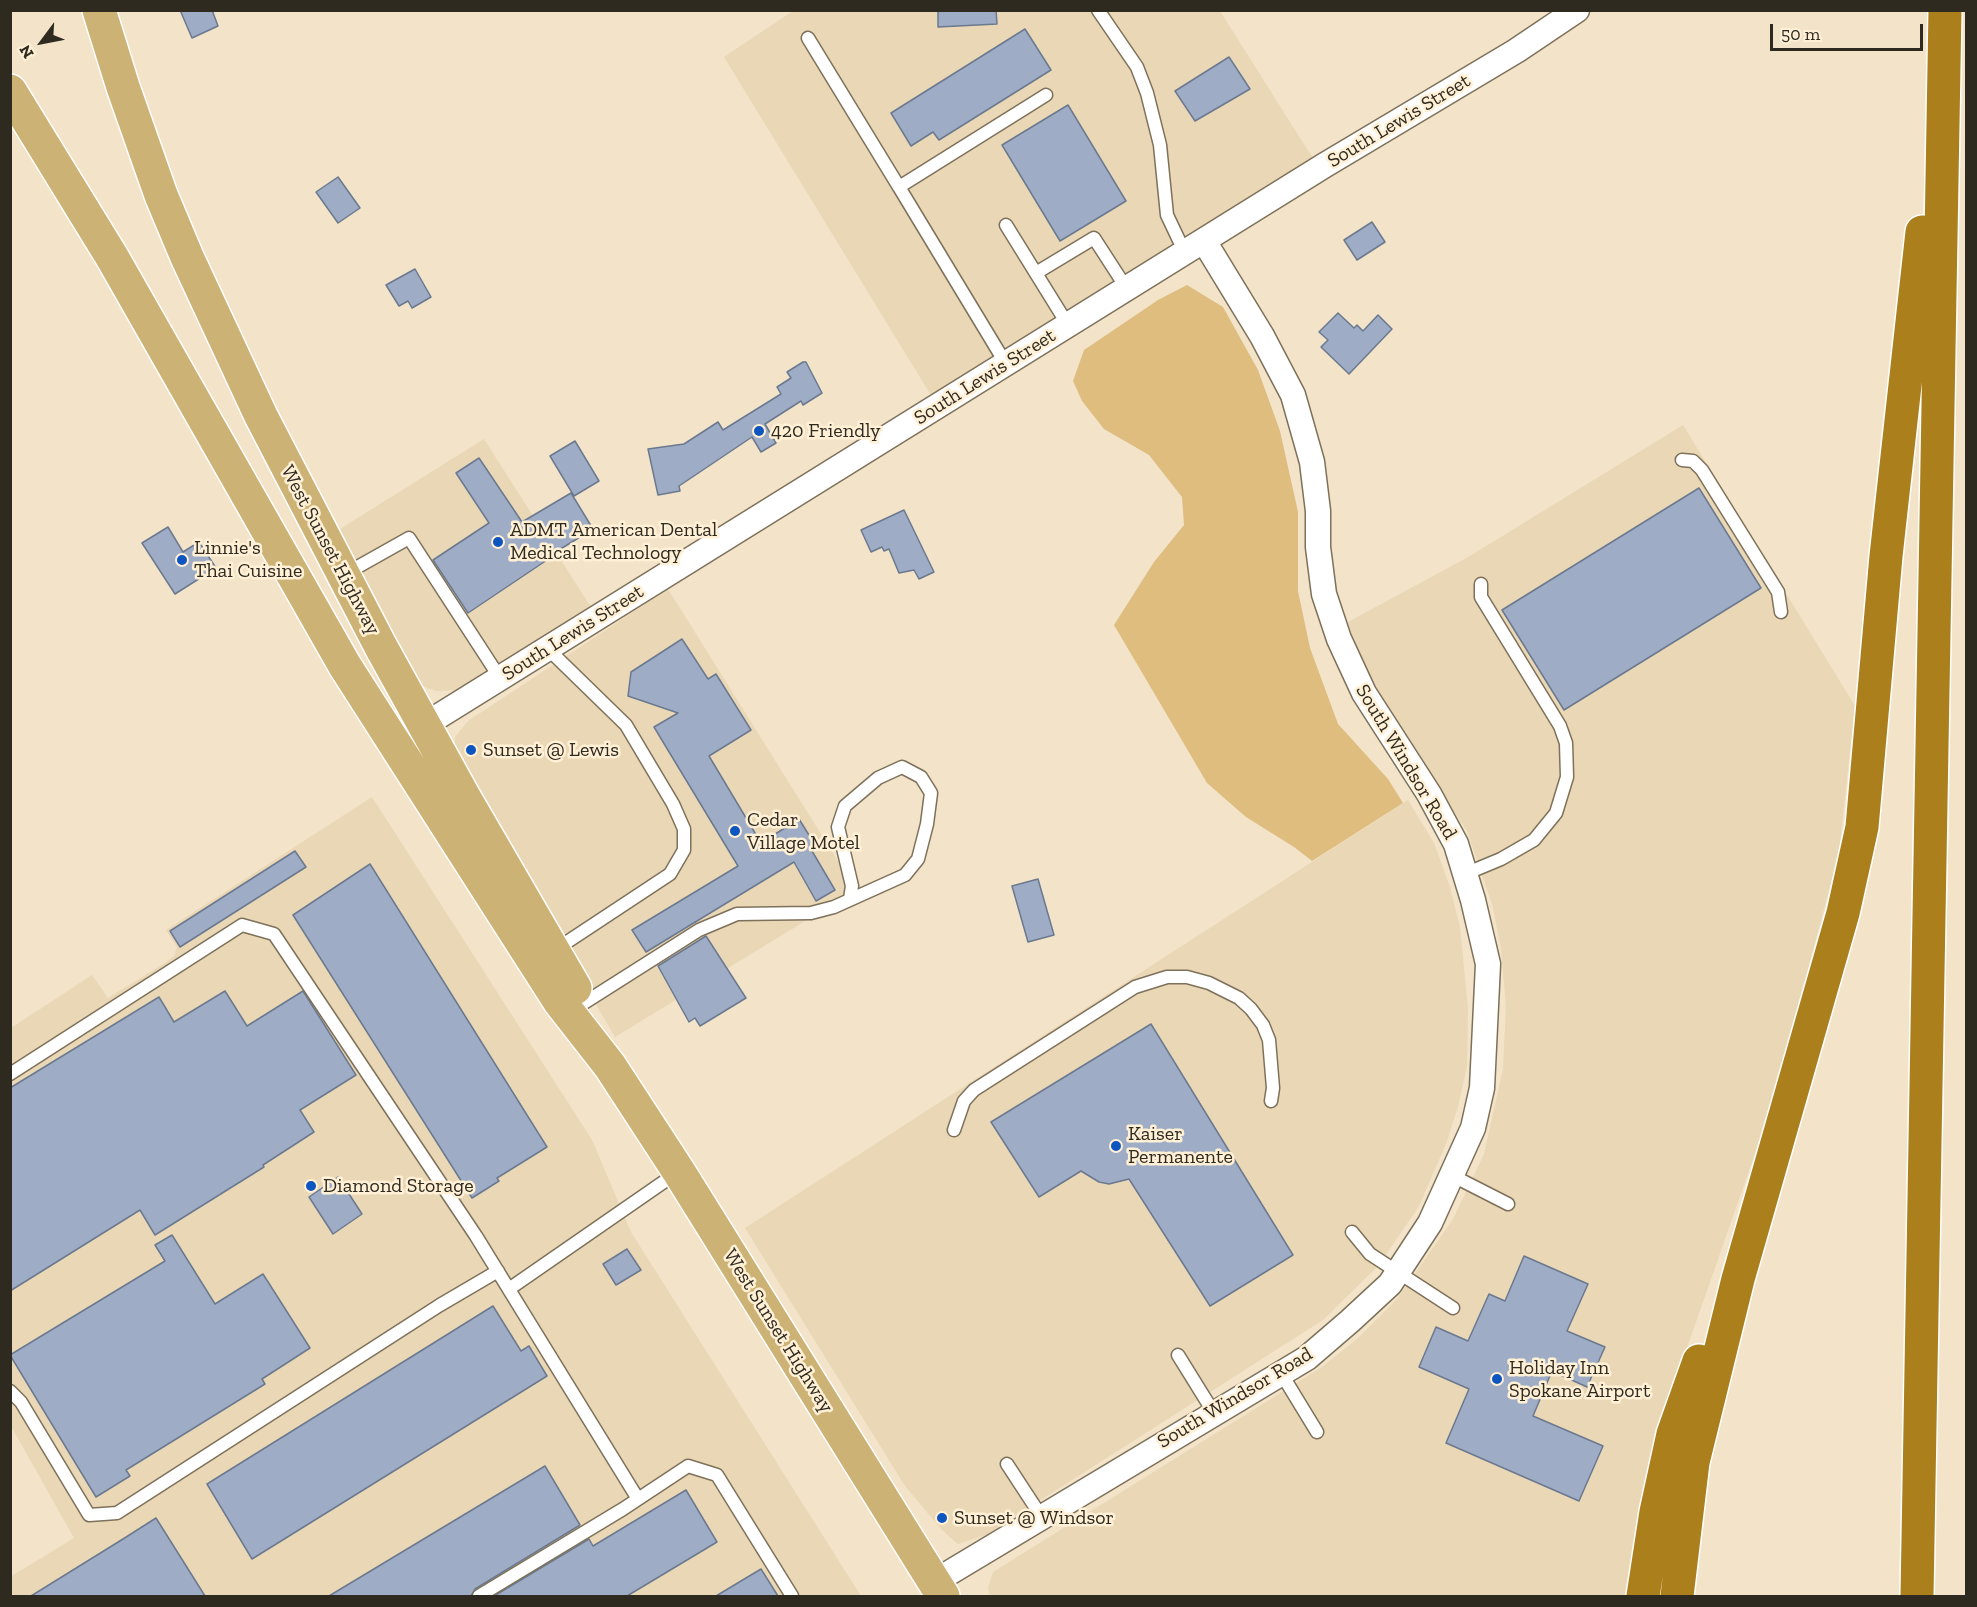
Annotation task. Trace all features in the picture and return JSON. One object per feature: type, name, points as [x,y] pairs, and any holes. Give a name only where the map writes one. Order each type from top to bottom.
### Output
[{"type":"highway","points":[[1917,1596],[1945,10]]},
{"type":"highway","points":[[1677,1596],[1693,1462],[1738,1278],[1843,914],[1862,828],[1886,556],[1924,206],[1943,100]]},
{"type":"highway","points":[[1643,1596],[1656,1512],[1673,1434],[1701,1355],[1738,1278]]},
{"type":"main road","name":"West Sunset Highway","points":[[99,10],[138,131],[187,257],[261,416],[343,575],[425,725],[584,1004],[610,1066]]},
{"type":"main road","name":"West Sunset Highway","points":[[10,91],[124,277],[317,621],[560,1002],[610,1066],[679,1172],[939,1589]]},
{"type":"street","name":"South Lewis Street","points":[[394,744],[1324,165],[1516,51],[1577,10]]},
{"type":"street","name":"South Windsor Road","points":[[939,1589],[1041,1516],[1307,1358],[1350,1321],[1390,1284],[1430,1223],[1473,1128],[1482,1088],[1488,964],[1456,844],[1429,794],[1364,693],[1339,639],[1324,594],[1312,462],[1293,395],[1262,336],[1194,247]]},
{"type":"lane","points":[[1098,10],[1137,67],[1147,93],[1160,145],[1167,214],[1194,247]]},
{"type":"lane","points":[[808,38],[1006,364]]},
{"type":"lane","points":[[899,187],[1046,95]]},
{"type":"lane","points":[[1006,225],[1068,325]]},
{"type":"lane","points":[[1036,273],[1094,238],[1127,289]]},
{"type":"lane","points":[[1682,459],[1693,461],[1702,471],[1779,592],[1781,612]]},
{"type":"lane","points":[[343,575],[409,537],[500,678]]},
{"type":"lane","points":[[1465,874],[1502,859],[1534,840],[1556,813],[1567,777],[1566,743],[1560,726],[1481,597],[1481,584]]},
{"type":"lane","points":[[548,649],[626,725],[673,804],[684,829],[684,850],[670,874],[554,951]]},
{"type":"lane","points":[[584,1004],[699,930],[737,914],[811,914],[850,899],[905,875],[918,859],[927,825],[931,793],[921,777],[902,767],[878,778],[845,806],[838,827],[852,886],[850,899]]},
{"type":"lane","points":[[10,1074],[242,926],[274,934],[325,1007],[509,1288],[638,1499]]},
{"type":"lane","points":[[954,1130],[964,1101],[974,1090],[1136,987],[1167,977],[1187,977],[1209,983],[1239,998],[1251,1009],[1263,1025],[1269,1040],[1273,1088],[1270,1101]]},
{"type":"lane","points":[[509,1288],[679,1172]]},
{"type":"lane","points":[[1453,1176],[1508,1204]]},
{"type":"lane","points":[[1352,1232],[1370,1254],[1454,1308]]},
{"type":"lane","points":[[10,1391],[21,1402],[89,1515],[117,1513],[440,1305],[498,1271]]},
{"type":"lane","points":[[1178,1355],[1214,1413]]},
{"type":"lane","points":[[1281,1373],[1317,1432]]},
{"type":"lane","points":[[1007,1464],[1041,1516]]},
{"type":"lane","points":[[479,1596],[688,1466],[717,1475],[792,1596]]},
{"type":"shaded area","points":[[793,11],[1220,11],[1314,160],[932,397],[724,57]]},
{"type":"shaded area","points":[[1187,285],[1223,307],[1258,370],[1280,431],[1298,512],[1298,591],[1310,648],[1338,724],[1388,779],[1403,803],[1312,861],[1246,817],[1207,783],[1114,625],[1154,562],[1184,525],[1182,497],[1149,455],[1104,429],[1082,401],[1073,381],[1084,350],[1158,300]]},
{"type":"shaded area","points":[[1683,425],[1855,706],[1839,852],[1773,1102],[1674,1385],[1630,1596],[990,1596],[988,1588],[993,1572],[1322,1367],[1357,1339],[1397,1299],[1453,1219],[1484,1154],[1503,1069],[1506,1006],[1501,948],[1492,904],[1467,831],[1382,700],[1359,657],[1348,622],[1470,556]]},
{"type":"shaded area","points":[[484,439],[594,612],[460,690],[436,691],[420,685],[332,534]]},
{"type":"shaded area","points":[[668,589],[856,890],[615,1037],[527,887],[454,748],[455,737],[468,721]]},
{"type":"shaded area","name":"Diamond Storage","points":[[372,797],[592,1140],[631,1232],[861,1596],[11,1596],[10,1577],[74,1538],[11,1426],[11,1028],[92,975],[108,998],[168,961],[174,956],[177,947],[166,930]]},
{"type":"shaded area","points":[[1408,800],[1434,843],[1450,887],[1460,927],[1468,1009],[1467,1066],[1458,1107],[1446,1144],[1418,1208],[1378,1266],[1323,1320],[986,1535],[958,1544],[942,1530],[905,1486],[745,1228]]},
{"type":"building","points":[[180,10],[212,10],[218,26],[192,38]]},
{"type":"building","points":[[938,10],[996,10],[997,24],[938,27]]},
{"type":"building","points":[[1025,29],[1051,70],[939,140],[933,132],[911,146],[891,113]]},
{"type":"building","points":[[1229,57],[1250,89],[1195,121],[1175,91]]},
{"type":"building","points":[[1068,105],[1126,201],[1060,241],[1002,145]]},
{"type":"building","points":[[338,177],[360,208],[338,223],[316,192]]},
{"type":"building","points":[[1372,222],[1385,242],[1357,260],[1344,240]]},
{"type":"building","points":[[415,269],[431,297],[412,308],[408,301],[399,306],[386,285]]},
{"type":"building","points":[[1338,313],[1354,328],[1357,325],[1363,331],[1378,315],[1392,329],[1349,374],[1321,347],[1328,340],[1319,332]]},
{"type":"building","points":[[806,362],[822,393],[803,405],[801,401],[765,424],[776,443],[761,452],[752,437],[679,486],[680,491],[658,495],[648,449],[684,444],[718,422],[723,430],[781,394],[777,387],[791,378],[787,372]]},
{"type":"building","points":[[575,441],[599,481],[574,496],[550,456]]},
{"type":"building","name":"ADMT American Dental Medical Technology","points":[[479,458],[522,522],[571,493],[593,529],[546,558],[547,560],[468,613],[433,560],[489,523],[456,473]]},
{"type":"building","points":[[1699,488],[1761,588],[1564,710],[1502,610]]},
{"type":"building","points":[[904,510],[934,572],[919,579],[914,570],[899,573],[889,549],[884,551],[882,547],[871,552],[861,530]]},
{"type":"building","name":"Linnie's Thai Cuisine","points":[[168,527],[183,552],[199,542],[216,568],[175,594],[142,543]]},
{"type":"building","points":[[682,639],[708,679],[716,674],[751,730],[709,756],[761,843],[799,819],[817,848],[812,851],[835,890],[816,901],[794,862],[646,952],[632,930],[738,866],[654,727],[678,713],[628,696],[631,672]]},
{"type":"building","points":[[295,851],[306,867],[180,947],[170,931]]},
{"type":"building","points":[[370,864],[547,1147],[497,1178],[499,1181],[472,1198],[293,915]]},
{"type":"building","points":[[1038,879],[1054,935],[1028,942],[1012,886]]},
{"type":"building","points":[[706,936],[746,998],[700,1026],[695,1018],[689,1022],[658,966]]},
{"type":"building","points":[[225,991],[247,1026],[303,991],[356,1075],[300,1110],[314,1132],[263,1165],[264,1167],[155,1235],[140,1210],[10,1291],[10,1088],[159,997],[174,1022]]},
{"type":"building","name":"Kaiser Permanente","points":[[1151,1024],[1293,1255],[1210,1306],[1129,1179],[1109,1184],[1099,1182],[1081,1171],[1039,1197],[991,1122]]},
{"type":"building","points":[[338,1177],[362,1214],[333,1234],[309,1197]]},
{"type":"building","points":[[172,1235],[215,1304],[263,1274],[310,1348],[262,1379],[265,1384],[126,1470],[130,1476],[96,1497],[10,1355],[165,1261],[155,1245]]},
{"type":"building","points":[[627,1249],[641,1270],[616,1285],[603,1264]]},
{"type":"building","name":"Holiday Inn Spokane Airport","points":[[1524,1256],[1588,1284],[1567,1331],[1605,1347],[1587,1387],[1552,1371],[1533,1416],[1603,1446],[1579,1501],[1446,1443],[1469,1389],[1419,1367],[1436,1327],[1468,1341],[1489,1294],[1505,1301]]},
{"type":"building","points":[[493,1306],[521,1351],[529,1346],[547,1376],[252,1559],[207,1484]]},
{"type":"building","points":[[545,1466],[580,1525],[475,1589],[471,1596],[329,1596]]},
{"type":"building","points":[[686,1490],[717,1542],[627,1596],[494,1596],[589,1539],[593,1546]]},
{"type":"building","points":[[156,1518],[205,1596],[31,1596],[123,1539]]},
{"type":"building","points":[[761,1569],[778,1596],[716,1596]]},
{"type":"place","name":"420 Friendly","points":[[759,431]]},
{"type":"place","name":"ADMT American Dental Medical Technology","points":[[498,542]]},
{"type":"place","name":"Linnie's Thai Cuisine","points":[[182,560]]},
{"type":"place","name":"Sunset @ Lewis","points":[[471,750]]},
{"type":"place","name":"Cedar Village Motel","points":[[735,831]]},
{"type":"place","name":"Kaiser Permanente","points":[[1116,1146]]},
{"type":"place","name":"Diamond Storage","points":[[311,1186]]},
{"type":"place","name":"Holiday Inn Spokane Airport","points":[[1497,1379]]},
{"type":"place","name":"Sunset @ Windsor","points":[[942,1518]]}]
